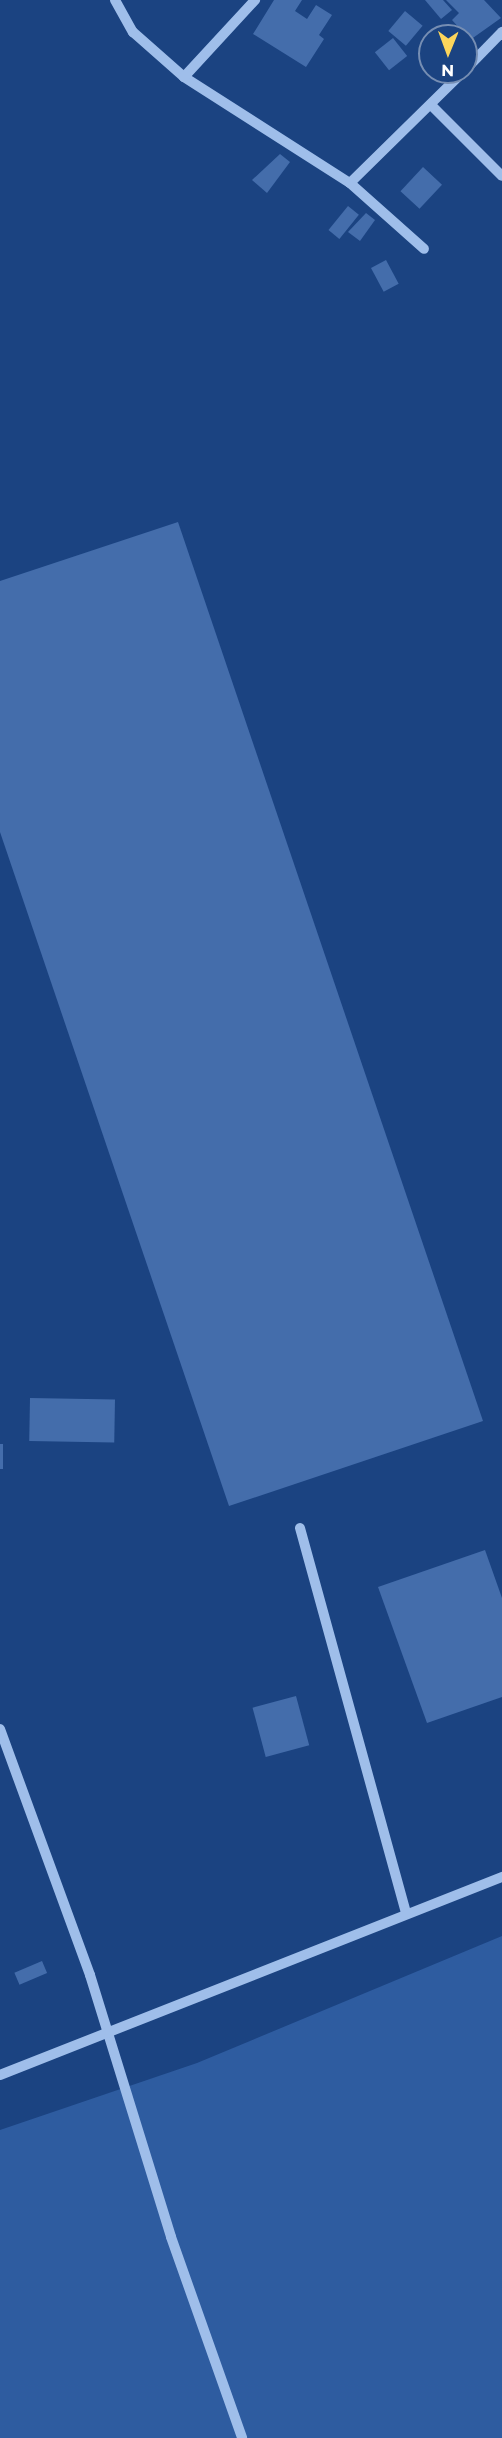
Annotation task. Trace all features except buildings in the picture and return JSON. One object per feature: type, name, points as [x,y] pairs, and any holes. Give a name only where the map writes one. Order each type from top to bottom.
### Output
[{"type":"street","points":[[115,0],[133,32],[184,77],[350,183],[424,249]]},
{"type":"street","points":[[184,77],[255,0]]},
{"type":"street","points":[[478,57],[502,32]]},
{"type":"street","points":[[350,183],[451,84]]},
{"type":"street","points":[[431,105],[502,176]]},
{"type":"street","points":[[300,1528],[406,1913]]},
{"type":"street","points":[[0,1729],[108,2031],[171,2237],[242,2438]]},
{"type":"street","points":[[0,2075],[502,1877]]},
{"type":"shaded area","points":[[502,1936],[502,2438],[0,2438],[0,2130],[197,2063]]}]
